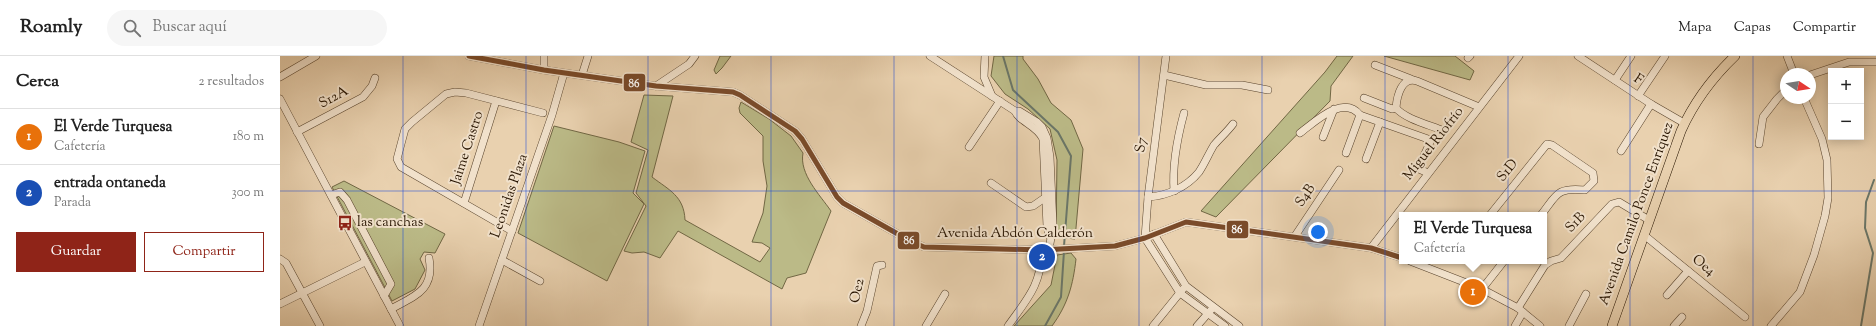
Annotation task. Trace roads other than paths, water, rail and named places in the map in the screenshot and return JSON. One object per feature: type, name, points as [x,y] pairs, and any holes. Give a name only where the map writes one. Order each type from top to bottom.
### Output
[{"type":"main road","name":"Avenida Camilo Ponce Enríquez","points":[[1612,326],[1675,144],[1684,123],[1708,86],[1735,56]]},
{"type":"street","points":[[280,77],[316,56]]},
{"type":"street","name":"Avenida Abdón Calderón","points":[[469,56],[544,70],[656,86],[733,92],[795,131],[802,139],[837,197],[843,203],[912,242],[924,247],[1049,250],[1114,246],[1145,238],[1186,222],[1295,236],[1371,248],[1399,257]]},
{"type":"street","points":[[544,56],[544,70]]},
{"type":"street","points":[[582,75],[588,56]]},
{"type":"street","points":[[656,86],[689,64],[695,56]]},
{"type":"street","points":[[930,56],[1015,111],[1016,115],[1037,130],[1043,139],[1047,226],[1050,237]]},
{"type":"street","points":[[985,56],[984,77],[993,97]]},
{"type":"street","name":"S7","points":[[1145,238],[1148,197],[1166,56]]},
{"type":"street","name":"Miguel Riofrío","points":[[1371,248],[1518,56]]},
{"type":"street","name":"F","points":[[1578,56],[1638,96],[1684,123]]},
{"type":"street","points":[[1615,80],[1631,56]]},
{"type":"street","points":[[1638,96],[1665,56]]},
{"type":"street","points":[[1787,56],[1792,68]]},
{"type":"street","points":[[1816,73],[1849,62],[1876,62]]},
{"type":"street","points":[[1376,64],[1479,107]]},
{"type":"street","name":"Leonidas Plaza","points":[[479,326],[552,115],[564,73]]},
{"type":"street","points":[[1164,75],[1206,85],[1242,85],[1268,90]]},
{"type":"street","name":"S12A","points":[[297,132],[362,97],[372,86],[375,78]]},
{"type":"street","points":[[1411,79],[1406,81],[1402,87],[1396,101],[1396,108],[1399,112],[1444,131]]},
{"type":"street","points":[[512,231],[401,167],[397,158],[405,129],[420,114],[446,94],[455,92],[466,93],[543,113]]},
{"type":"street","points":[[1758,144],[1763,117],[1780,96]]},
{"type":"street","points":[[1364,98],[1392,109],[1396,108]]},
{"type":"street","name":"Jaime Castro","points":[[464,203],[496,101]]},
{"type":"street","points":[[969,147],[1000,101]]},
{"type":"street","points":[[281,104],[400,326]]},
{"type":"street","points":[[1621,151],[1651,104]]},
{"type":"street","points":[[1771,326],[1800,292],[1814,255],[1828,198],[1827,160],[1822,139],[1807,104]]},
{"type":"street","points":[[1300,133],[1334,109],[1342,107],[1353,110],[1360,115],[1428,140],[1430,142],[1419,168],[1428,173]]},
{"type":"street","points":[[1323,137],[1334,109]]},
{"type":"street","points":[[1008,326],[1031,295],[1037,283],[1049,250],[1053,225],[1050,157],[1047,138],[1042,127],[1037,122],[1019,110],[1015,111]]},
{"type":"street","points":[[1174,191],[1174,160],[1178,134],[1184,113]]},
{"type":"street","points":[[1346,153],[1360,115]]},
{"type":"street","points":[[1366,159],[1380,122]]},
{"type":"street","points":[[1148,197],[1162,196],[1189,182],[1199,172],[1215,144],[1225,135],[1233,124]]},
{"type":"street","name":"S1D","points":[[1492,212],[1547,144],[1558,149],[1593,173],[1594,181],[1585,190],[1570,188],[1560,191],[1543,212]]},
{"type":"street","name":"S4B","points":[[1295,236],[1339,170]]},
{"type":"street","points":[[991,184],[1026,207],[1033,206],[1046,197]]},
{"type":"street","points":[[331,195],[340,192],[347,200],[391,284],[384,296]]},
{"type":"street","name":"S1B","points":[[1547,263],[1561,258],[1612,204],[1619,202],[1649,220]]},
{"type":"street","points":[[1154,234],[1186,286],[1239,326]]},
{"type":"street","name":"Oe4","points":[[1644,235],[1745,317]]},
{"type":"street","points":[[1145,238],[1180,293],[1225,326]]},
{"type":"street","points":[[391,309],[422,291],[427,284],[431,269],[429,258]]},
{"type":"street","points":[[280,259],[286,263],[320,326]]},
{"type":"street","points":[[502,260],[540,281]]},
{"type":"street","points":[[280,304],[365,262]]},
{"type":"street","points":[[1418,264],[1482,289],[1521,310],[1540,326]]},
{"type":"street","points":[[1482,289],[1502,264]]},
{"type":"street","name":"S1B","points":[[1515,326],[1521,310],[1546,264]]},
{"type":"street","name":"Oe2","points":[[860,326],[867,311],[878,266],[882,265]]},
{"type":"street","points":[[1667,295],[1688,271]]},
{"type":"street","points":[[1152,326],[1186,286]]},
{"type":"street","points":[[927,325],[945,294]]},
{"type":"street","points":[[1570,326],[1586,294]]},
{"type":"street","points":[[1197,326],[1213,306]]},
{"type":"street","points":[[1674,326],[1682,317]]},
{"type":"waterway","points":[[1003,56],[1013,90],[1058,132],[1071,156],[1064,246]]},
{"type":"waterway","points":[[1861,326],[1873,253],[1865,228],[1866,202],[1874,180]]},
{"type":"waterway","points":[[1045,326],[1061,297],[1064,251]]},
{"type":"place","name":"las canchas","points":[[345,223]]},
{"type":"place","name":"entrada ontaneda","points":[[1042,257]]},
{"type":"place","name":"El Verde Turquesa","points":[[1473,292]]}]
